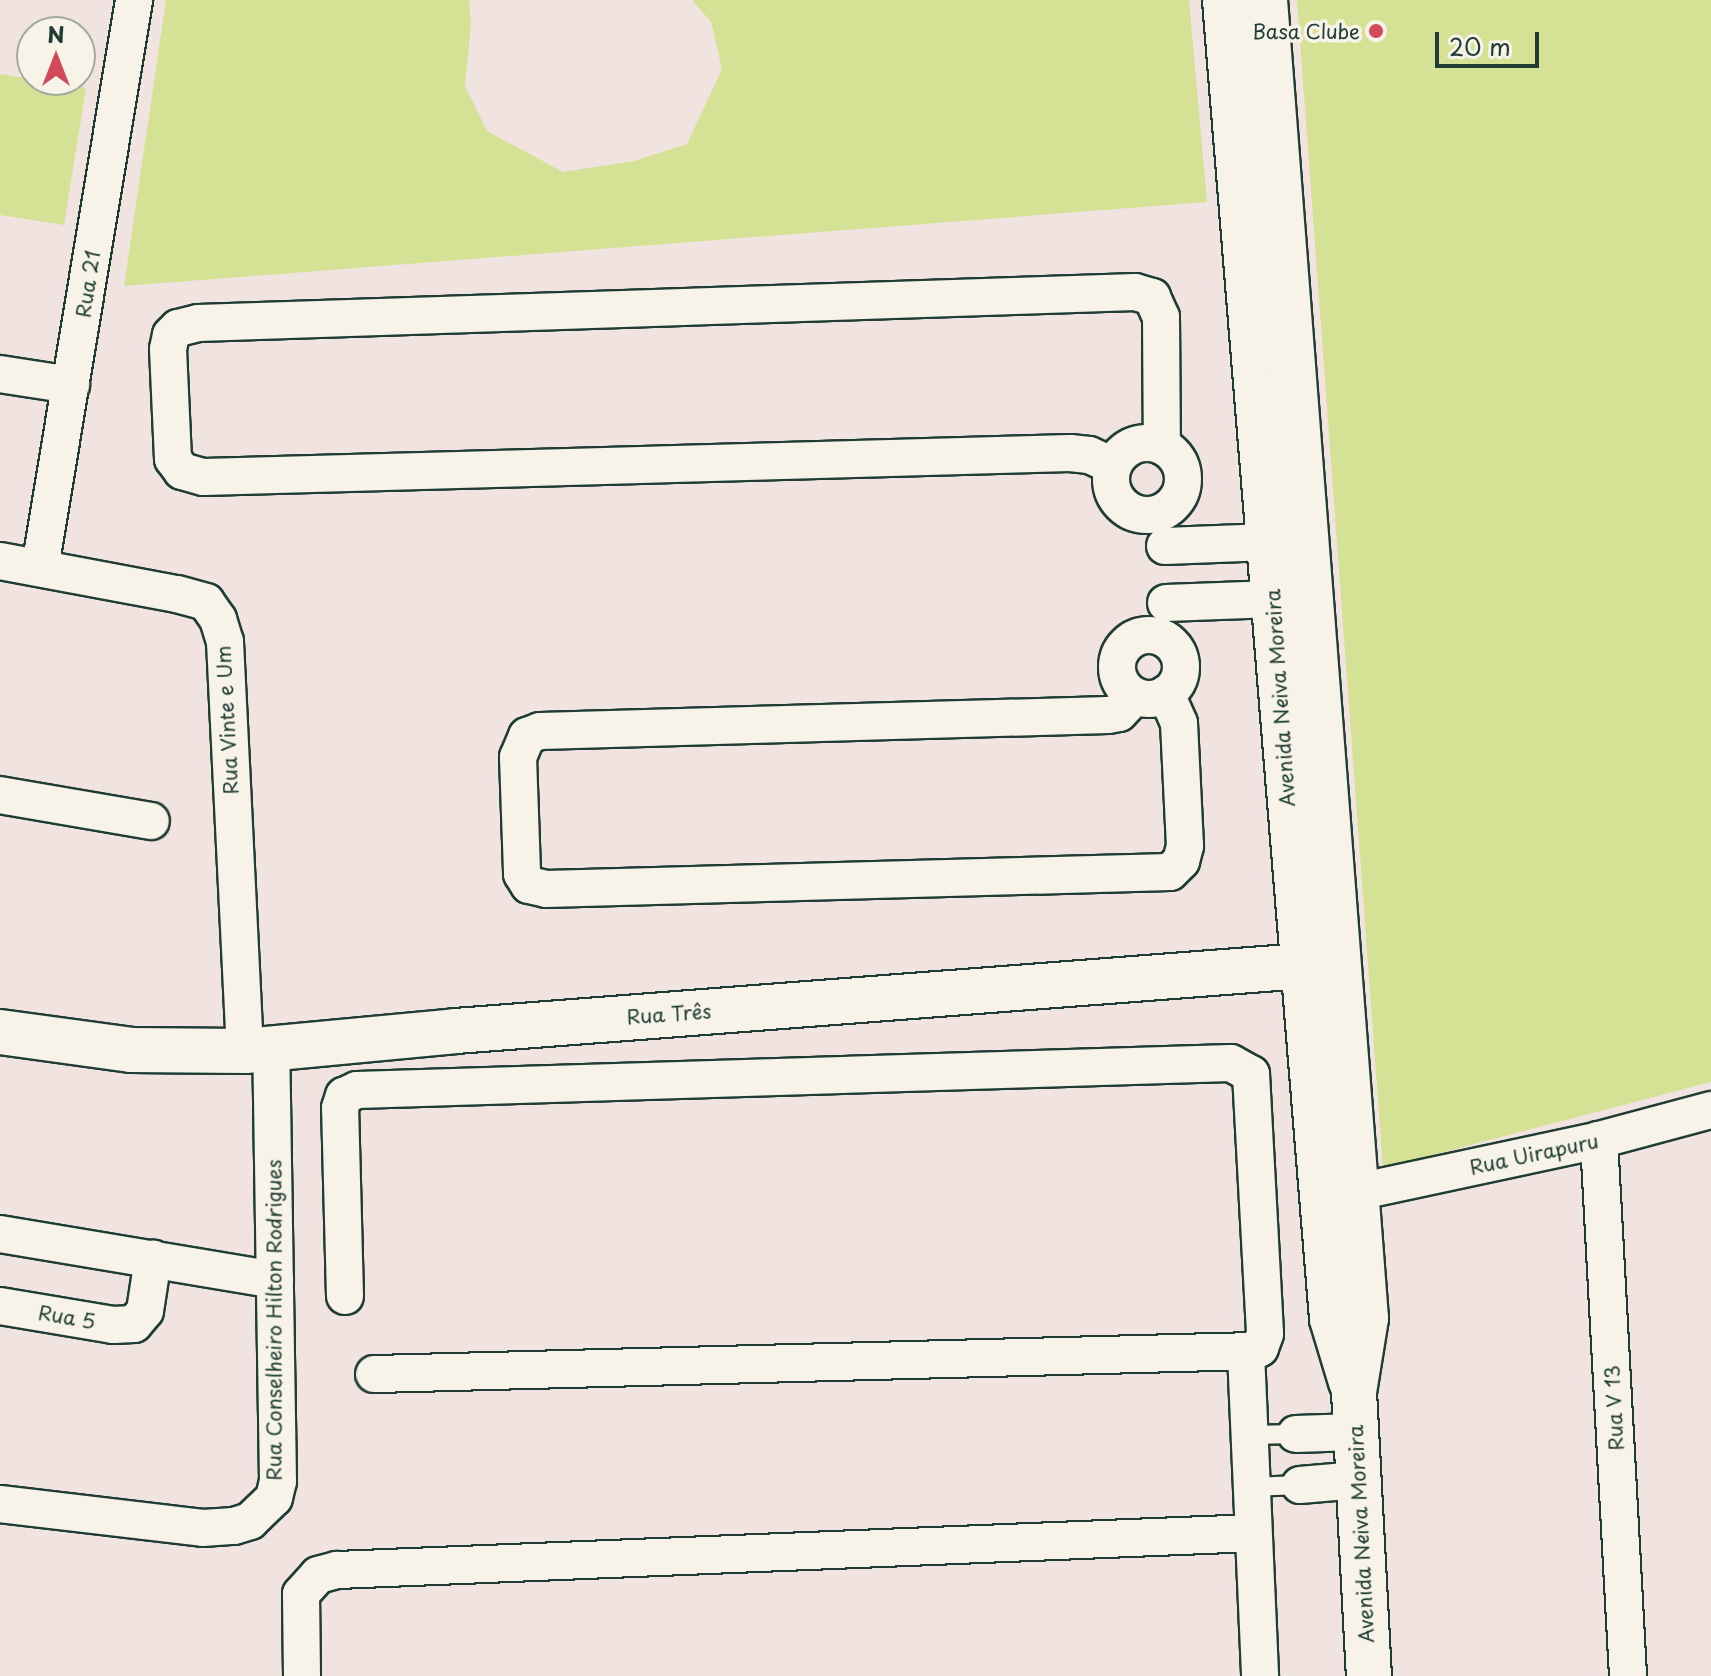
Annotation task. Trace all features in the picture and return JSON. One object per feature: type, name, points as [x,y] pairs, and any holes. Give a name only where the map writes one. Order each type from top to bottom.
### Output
[{"type":"street","name":"Rua 21","points":[[40,568],[134,0]]},
{"type":"street","name":"Avenida Neiva Moreira","points":[[1225,0],[1288,541]]},
{"type":"street","name":"Avenida Neiva Moreira","points":[[1265,0],[1288,541],[1320,965],[1332,1319],[1355,1412]]},
{"type":"street","points":[[1113,466],[1089,455],[1070,453],[203,477],[182,471],[173,459],[168,349],[171,335],[178,328],[198,323],[1135,292],[1152,297],[1161,317],[1162,446]]},
{"type":"street","points":[[0,374],[71,385]]},
{"type":"street","points":[[1288,541],[1164,529],[1118,501],[1112,490],[1113,466],[1128,448],[1139,443],[1162,446],[1179,461],[1184,484],[1164,529],[1162,620],[1181,668],[1179,678],[1150,695],[1119,713],[1108,715],[540,731],[527,736],[518,757],[522,874],[529,885],[546,889],[1170,872],[1181,861],[1185,846],[1179,723],[1150,695],[1126,689],[1117,671],[1121,651],[1162,620],[1292,598]]},
{"type":"street","name":"Rua Vinte e Um","points":[[0,561],[177,594],[206,602],[218,619],[225,642],[258,1050]]},
{"type":"street","points":[[0,795],[151,821]]},
{"type":"street","name":"Avenida Neiva Moreira","points":[[1320,965],[1357,1192],[1366,1318],[1355,1412],[1369,1676]]},
{"type":"street","name":"Rua Três","points":[[0,1032],[131,1050],[258,1050],[456,1031],[1320,965]]},
{"type":"street","name":"Rua Conselheiro Hilton Rodrigues","points":[[0,1504],[203,1528],[234,1526],[250,1521],[274,1498],[278,1481],[275,1280],[258,1050]]},
{"type":"street","points":[[345,1296],[340,1108],[344,1096],[352,1091],[1231,1063],[1248,1069],[1253,1080],[1265,1334],[1260,1348],[1246,1353],[374,1374]]},
{"type":"street","name":"Rua Uirapuru","points":[[1357,1192],[1599,1140],[1711,1110]]},
{"type":"street","name":"Rua V 13","points":[[1599,1140],[1628,1676]]},
{"type":"street","points":[[0,1234],[275,1280]]},
{"type":"street","name":"Rua 5","points":[[0,1306],[113,1325],[134,1324],[145,1311],[153,1259]]},
{"type":"street","points":[[1246,1353],[1260,1676]]},
{"type":"street","points":[[1296,1434],[1355,1412]]},
{"type":"street","points":[[1300,1485],[1358,1480]]},
{"type":"street","points":[[302,1676],[301,1594],[318,1575],[337,1570],[1253,1533]]},
{"type":"lane","points":[[1249,1435],[1296,1434]]},
{"type":"lane","points":[[1251,1487],[1300,1485]]},
{"type":"green space","points":[[166,0],[469,0],[471,24],[465,86],[487,131],[563,172],[634,161],[687,144],[722,69],[711,22],[692,0],[1189,0],[1207,202],[124,286]]},
{"type":"green space","points":[[1297,0],[1711,0],[1711,1082],[1383,1168]]},
{"type":"green space","points":[[0,74],[16,77],[16,96],[85,96],[64,225],[0,215]]},
{"type":"place","name":"Basa Clube","points":[[1376,31]]}]
